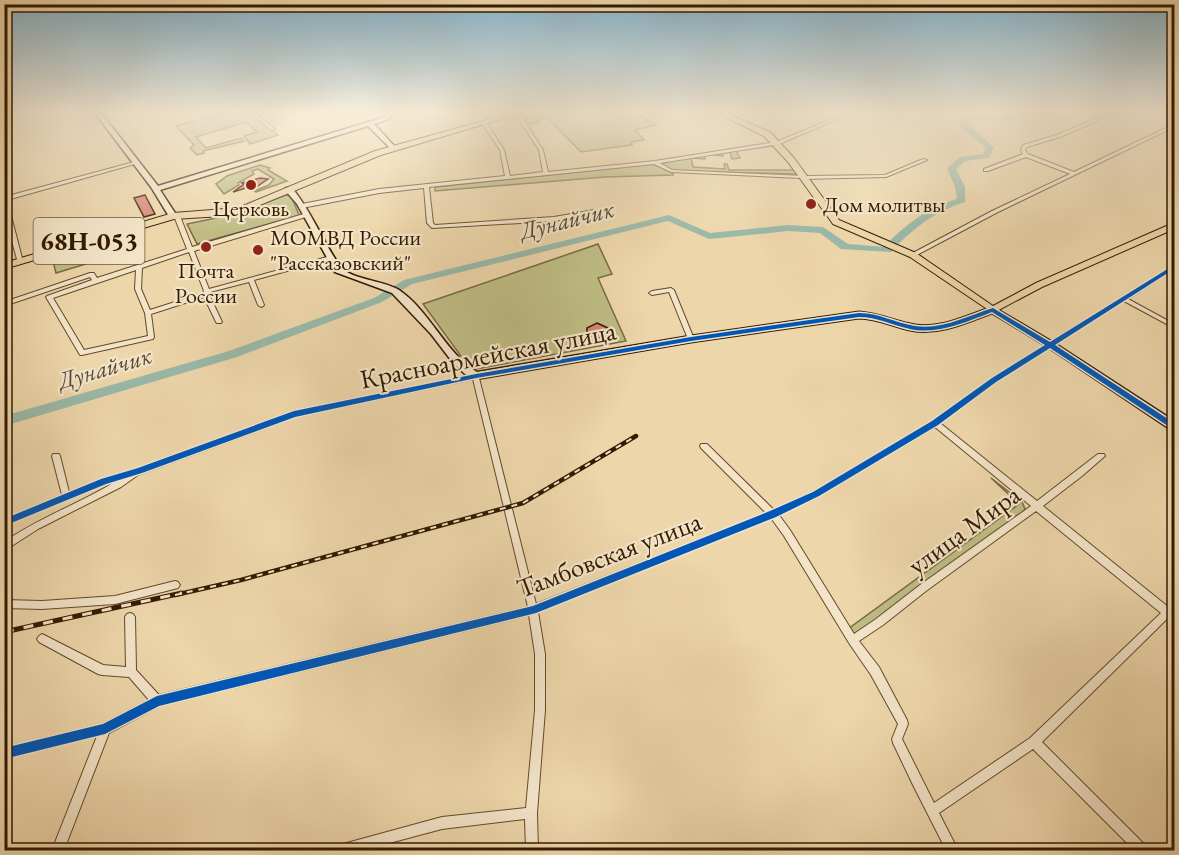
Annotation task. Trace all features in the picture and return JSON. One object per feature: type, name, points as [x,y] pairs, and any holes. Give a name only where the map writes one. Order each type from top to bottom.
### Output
[{"type":"main road","name":"68Н-053","points":[[142,225],[175,216],[240,210],[379,153]]},
{"type":"main road","points":[[785,153],[836,222],[913,255],[993,310]]},
{"type":"main road","name":"68Н-053","points":[[4,266],[163,219]]},
{"type":"main road","name":"Красноармейская улица","points":[[993,310],[1039,285],[1174,226]]},
{"type":"street","points":[[128,153],[175,216],[191,249],[219,322]]},
{"type":"street","points":[[156,189],[273,153]]},
{"type":"street","points":[[503,153],[508,178]]},
{"type":"street","points":[[542,153],[546,174]]},
{"type":"street","points":[[302,206],[379,191],[655,162],[713,153]]},
{"type":"street","points":[[913,255],[994,212],[1119,153]]},
{"type":"street","points":[[987,170],[1026,155],[1075,174]]},
{"type":"street","points":[[655,162],[673,171],[803,177],[886,176],[925,160]]},
{"type":"street","points":[[20,262],[4,199],[136,163]]},
{"type":"street","points":[[426,186],[430,223],[434,227],[554,219],[594,212]]},
{"type":"street","points":[[289,190],[302,206],[329,258],[338,270],[346,275],[387,287],[401,296],[434,333],[461,369],[476,376],[533,610],[540,654],[540,710],[531,813],[532,850]]},
{"type":"street","points":[[139,267],[138,289],[148,314],[151,338],[82,353],[49,297],[191,249],[307,215]]},
{"type":"street","points":[[148,314],[206,292],[329,258]]},
{"type":"street","name":"Тамбовская улица","points":[[4,754],[105,729],[157,701],[533,610],[773,514],[816,494],[935,423],[994,380],[1174,267]]},
{"type":"street","points":[[4,304],[92,274],[95,281]]},
{"type":"street","points":[[251,280],[261,305]]},
{"type":"street","points":[[652,292],[671,290],[691,339]]},
{"type":"street","points":[[1124,299],[1174,326]]},
{"type":"street","points":[[993,310],[1051,345],[1174,426]]},
{"type":"street","name":"Красноармейская улица","points":[[4,523],[66,496],[294,414],[476,376],[691,339],[864,314],[912,328],[928,329],[993,310]]},
{"type":"street","points":[[933,811],[1034,742],[1171,609],[1037,508],[935,423]]},
{"type":"street","points":[[704,446],[773,514],[852,640],[875,671],[903,724],[897,739],[911,774],[952,850]]},
{"type":"street","points":[[56,456],[66,496]]},
{"type":"street","name":"улица Мира","points":[[852,640],[878,625],[919,591],[1037,508],[1101,456]]},
{"type":"street","points":[[4,546],[23,532],[102,493],[139,471]]},
{"type":"street","points":[[4,604],[42,605],[114,600],[175,585]]},
{"type":"street","points":[[130,617],[131,672],[157,701]]},
{"type":"street","points":[[42,639],[102,670],[131,672]]},
{"type":"street","points":[[58,850],[105,729]]},
{"type":"street","points":[[1034,742],[1142,850]]},
{"type":"street","points":[[343,850],[442,823],[531,813]]},
{"type":"shaded area","points":[[724,153],[723,156],[705,154],[705,159],[691,158],[693,167],[725,169],[724,164],[727,164],[729,170],[796,170],[797,174],[672,171],[658,164],[704,154]]},
{"type":"shaded area","points":[[730,153],[737,153],[740,158],[732,159]]},
{"type":"shaded area","points":[[653,164],[672,172],[673,175],[605,177],[435,191],[435,187]]},
{"type":"shaded area","points":[[260,165],[270,168],[268,170],[287,181],[256,192],[254,191],[269,185],[274,179],[258,169],[252,171],[254,174],[224,194],[216,184],[227,176]]},
{"type":"shaded area","points":[[286,195],[291,196],[299,215],[197,244],[187,224],[235,214]]},
{"type":"shaded area","points":[[598,244],[612,274],[598,278],[626,341],[471,370],[423,304]]},
{"type":"shaded area","points":[[83,249],[89,263],[56,273],[52,258],[63,255],[67,263],[73,260],[70,253]]},
{"type":"shaded area","points":[[991,478],[1022,502],[1025,509],[1023,512],[858,635],[851,634],[848,629],[1019,504]]},
{"type":"building","points":[[260,178],[268,179],[252,190],[249,187],[233,192],[244,184],[242,183]]},
{"type":"building","points":[[145,195],[155,214],[144,217],[134,198]]},
{"type":"building","points":[[597,323],[608,328],[606,336],[597,338],[587,334],[587,328]]},
{"type":"waterway","name":"Дунайчик","points":[[4,421],[233,354],[378,300],[408,282],[669,218],[709,236],[788,228],[823,230],[845,247],[887,250],[921,219],[951,203],[962,200],[960,187],[951,168],[963,159],[986,156],[987,153]]},
{"type":"railway","points":[[175,595],[241,580],[523,503],[636,436]]},
{"type":"railway","points":[[4,632],[182,593]]},
{"type":"cycle path","points":[[4,754],[105,729],[157,701],[533,610],[773,514],[816,494],[935,423],[994,380],[1174,267]]},
{"type":"cycle path","points":[[4,523],[104,481],[139,471],[294,414],[476,376],[691,339],[859,315],[873,316],[907,327],[924,329],[955,324],[993,310],[1051,345],[1174,426]]},
{"type":"place","name":"Церковь","points":[[251,185]]},
{"type":"place","name":"Дом молитвы","points":[[811,204]]},
{"type":"place","name":"Почта России","points":[[206,247]]},
{"type":"place","name":"МОМВД России \"Рассказовский\"","points":[[258,250]]}]
